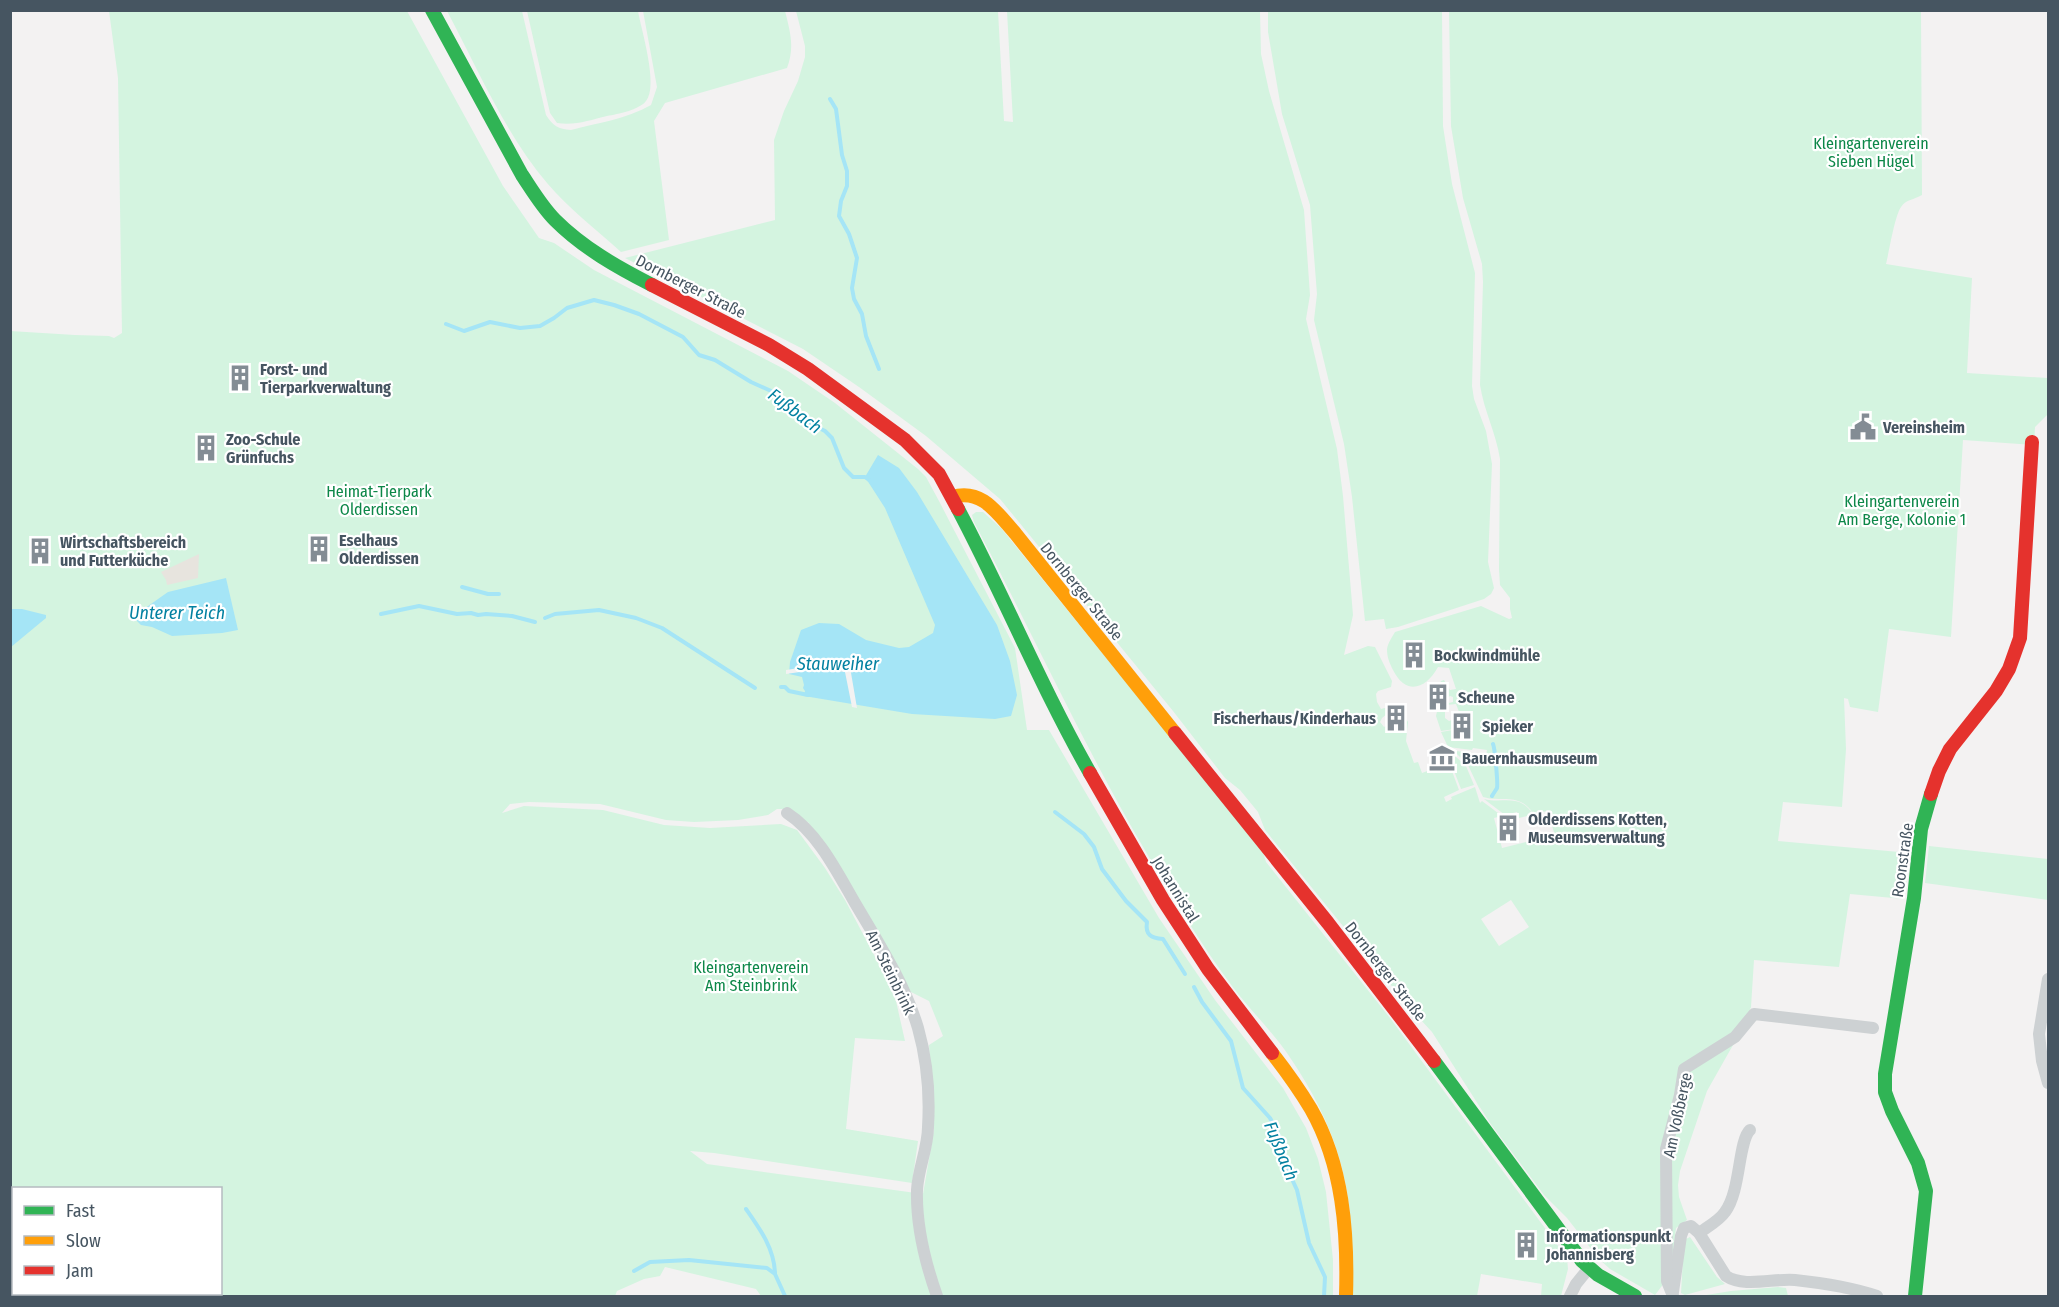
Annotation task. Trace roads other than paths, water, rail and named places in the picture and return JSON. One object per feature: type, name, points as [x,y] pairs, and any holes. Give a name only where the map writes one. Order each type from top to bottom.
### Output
[{"type":"street","name":"Dornberger Straße","points":[[432,10],[522,175],[538,199],[561,226],[586,247],[615,266],[769,345],[808,369],[915,448],[933,466],[952,497],[963,492],[976,496],[1015,533],[1328,923],[1410,1029],[1570,1246],[1589,1268],[1635,1296]]},
{"type":"street","name":"Roonstraße","points":[[1915,1296],[1926,1191],[1918,1163],[1885,1092],[1884,1074],[1914,898],[1921,829],[1929,799],[1950,749],[1996,691],[2009,669],[2020,638],[2032,442]]},
{"type":"street","name":"Johannistal","points":[[952,497],[1070,738],[1124,834],[1208,969],[1291,1078],[1312,1111],[1329,1150],[1340,1191],[1347,1258],[1346,1296]]},
{"type":"street","name":"Am Steinbrink","points":[[787,813],[807,829],[853,899],[908,1000],[918,1028],[926,1068],[928,1130],[917,1189],[919,1227],[924,1254],[937,1296]]},
{"type":"street","points":[[2049,979],[2039,1034],[2042,1061],[2049,1083]]},
{"type":"street","name":"Am Voßberge","points":[[1673,1296],[1667,1281],[1666,1149],[1680,1095],[1684,1069],[1735,1037],[1754,1014],[1873,1028]]},
{"type":"street","points":[[1699,1233],[1722,1216],[1730,1204],[1738,1177],[1744,1139],[1750,1130]]},
{"type":"street","points":[[1673,1296],[1681,1236],[1684,1228],[1687,1227],[1694,1228],[1699,1233],[1722,1270],[1732,1280],[1739,1282],[1780,1279],[1808,1281],[1847,1287],[1877,1296]]},
{"type":"street","points":[[1570,1296],[1589,1268]]},
{"type":"water","name":"Stauweiher","points":[[878,455],[899,468],[917,492],[997,625],[1010,661],[1017,695],[1011,716],[995,719],[912,714],[804,696],[802,677],[789,674],[790,662],[801,630],[819,623],[839,624],[866,640],[899,648],[909,647],[933,633],[935,625],[885,508],[865,477]]},
{"type":"water","name":"Unterer Teich","points":[[226,578],[238,630],[172,636],[141,625],[136,620],[141,611],[168,592]]},
{"type":"water","points":[[11,609],[22,609],[46,615],[46,618],[11,647]]},
{"type":"waterway","points":[[830,99],[836,109],[842,155],[847,171],[847,186],[841,201],[839,216],[849,234],[857,258],[852,288],[854,299],[862,314],[866,336],[879,369]]},
{"type":"waterway","name":"Fußbach","points":[[446,324],[464,331],[490,322],[520,328],[540,326],[567,308],[594,300],[639,314],[683,337],[699,355],[715,360],[751,382],[780,395],[797,417],[825,431],[832,438],[844,468],[853,477],[865,477],[869,480]]},
{"type":"waterway","points":[[462,587],[488,594],[499,594]]},
{"type":"waterway","points":[[381,614],[419,606],[457,614],[512,616],[535,622]]},
{"type":"waterway","points":[[545,618],[555,614],[599,610],[636,618],[662,628],[755,688]]},
{"type":"waterway","points":[[781,687],[808,695]]},
{"type":"waterway","points":[[1492,796],[1497,788],[1493,744]]},
{"type":"waterway","name":"Fußbach","points":[[1055,812],[1084,834],[1094,847],[1102,869],[1126,901],[1147,922],[1148,933],[1152,937],[1163,939],[1185,974]]},
{"type":"waterway","name":"Fußbach","points":[[1194,987],[1202,1002],[1231,1041],[1243,1088],[1270,1118],[1278,1133],[1285,1164],[1297,1190],[1309,1243],[1325,1277],[1324,1296]]},
{"type":"waterway","points":[[746,1209],[769,1247],[775,1273]]},
{"type":"waterway","points":[[634,1271],[650,1262],[689,1260],[767,1268],[775,1274],[785,1296]]},
{"type":"place","name":"Forst- und Tierparkverwaltung","points":[[240,378]]},
{"type":"place","name":"Vereinsheim","points":[[1863,427]]},
{"type":"place","name":"Zoo-Schule Grünfuchs","points":[[206,448]]},
{"type":"place","name":"Eselhaus Olderdissen","points":[[319,549]]},
{"type":"place","name":"Wirtschaftsbereich und Futterküche","points":[[40,551]]},
{"type":"place","name":"Bockwindmühle","points":[[1414,655]]},
{"type":"place","name":"Scheune","points":[[1438,697]]},
{"type":"place","name":"Fischerhaus/Kinderhaus","points":[[1396,718]]},
{"type":"place","name":"Spieker","points":[[1462,726]]},
{"type":"place","name":"Bauernhausmuseum","points":[[1442,758]]},
{"type":"place","name":"Olderdissens Kotten, Museumsverwaltung","points":[[1508,828]]},
{"type":"place","name":"Informationspunkt Johannisberg","points":[[1526,1245]]},
{"type":"park label","name":"Kleingartenverein Sieben Hügel","points":[[1871,152]]},
{"type":"park label","name":"Heimat-Tierpark Olderdissen","points":[[379,500]]},
{"type":"park label","name":"Kleingartenverein Am Berge, Kolonie 1","points":[[1902,510]]},
{"type":"park label","name":"Kleingartenverein Am Steinbrink","points":[[751,976]]}]
